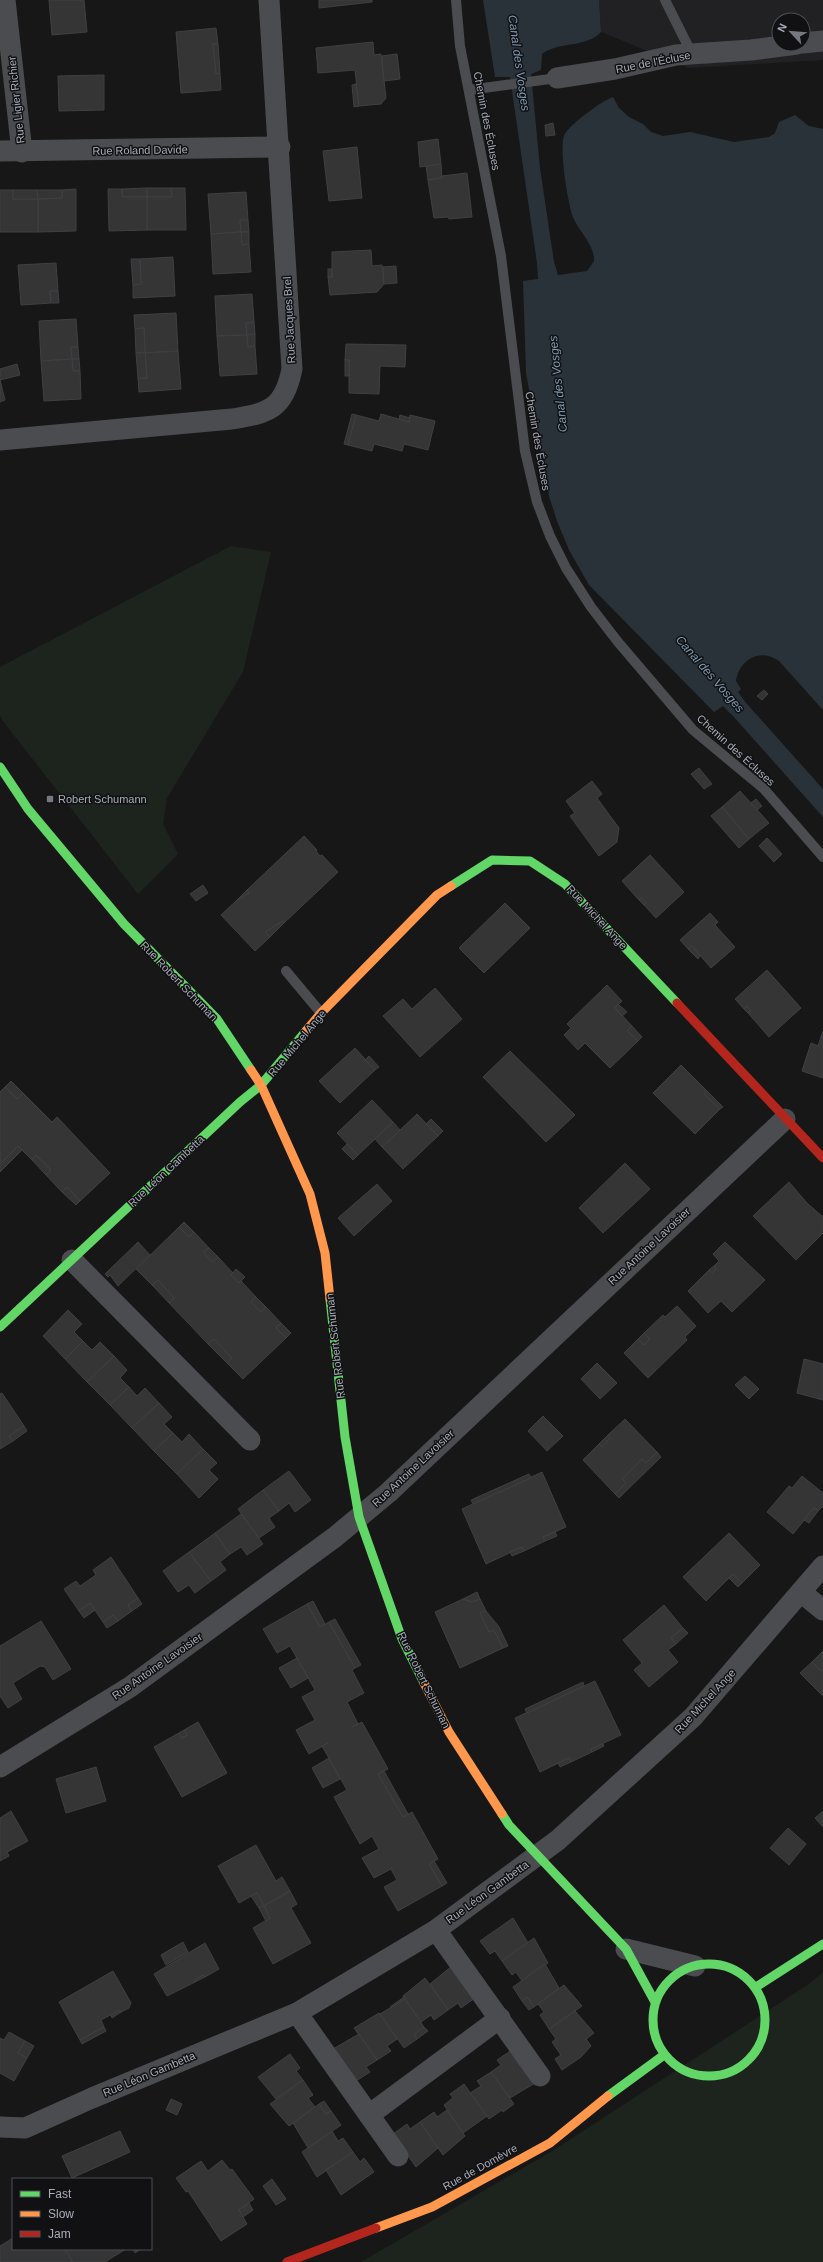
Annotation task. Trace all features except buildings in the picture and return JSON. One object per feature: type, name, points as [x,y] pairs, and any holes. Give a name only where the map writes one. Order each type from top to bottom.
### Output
[{"type":"street","name":"Rue Ligier Richier","points":[[5,0],[22,152]]},
{"type":"street","name":"Rue Jacques Brel","points":[[0,440],[232,420],[260,414],[277,404],[288,389],[292,369],[280,147],[270,0]]},
{"type":"street","points":[[811,42],[823,41]]},
{"type":"street","name":"Rue de l'Écluse","points":[[557,78],[615,69],[676,55],[771,46]]},
{"type":"street","name":"Rue Roland Davide","points":[[0,151],[22,152],[280,147]]},
{"type":"street","name":"Rue Robert Schuman","points":[[0,767],[28,809],[108,906],[217,1019],[261,1085],[310,1194],[325,1253],[345,1437],[359,1517],[402,1639],[449,1732],[509,1825],[626,1949],[655,2002]]},
{"type":"street","name":"Rue Michel Ange","points":[[261,1085],[321,1013],[437,895],[492,860],[530,860],[565,884],[823,1158]]},
{"type":"street","name":"Rue Léon Gambetta","points":[[0,1328],[240,1102],[261,1085]]},
{"type":"street","name":"Rue Antoine Lavoisier","points":[[0,1767],[130,1687],[335,1537],[388,1493],[785,1119]]},
{"type":"street","points":[[72,1260],[250,1440]]},
{"type":"street","name":"Rue Michel Ange","points":[[538,1855],[558,1840],[693,1717],[823,1566]]},
{"type":"street","points":[[802,1592],[823,1610]]},
{"type":"street","name":"Rue Léon Gambetta","points":[[0,2127],[25,2128],[92,2098],[297,2012],[436,1930],[538,1855]]},
{"type":"street","name":"Rue Léon Gambetta","points":[[436,1930],[540,2076]]},
{"type":"street","points":[[756,1987],[823,1944]]},
{"type":"street","points":[[626,1949],[695,1966]]},
{"type":"street","points":[[711,1963],[728,1966],[743,1974],[756,1987],[764,2005],[766,2024],[761,2043],[750,2059],[735,2071],[716,2077],[697,2076],[679,2068],[664,2055],[654,2033],[652,2021],[655,2002],[663,1986],[677,1973],[695,1966],[711,1963]]},
{"type":"street","points":[[297,2012],[398,2156]]},
{"type":"street","points":[[369,2114],[500,2018]]},
{"type":"street","name":"Rue de Domèvre","points":[[287,2262],[432,2207],[543,2146],[626,2081],[664,2055]]},
{"type":"lane","name":"Chemin des Écluses","points":[[456,0],[460,46],[501,256],[525,451],[537,502],[550,536],[566,568],[591,607],[618,642],[694,730],[764,789],[823,857]]},
{"type":"lane","points":[[665,0],[692,54]]},
{"type":"lane","points":[[469,90],[557,78]]},
{"type":"lane","points":[[286,971],[321,1013]]},
{"type":"shaded area","points":[[599,0],[823,0],[823,60],[689,68],[601,32]]},
{"type":"shaded area","points":[[231,546],[271,552],[243,672],[167,798],[163,824],[178,854],[138,894],[2,720],[0,715],[0,667]]},
{"type":"shaded area","points":[[823,1972],[823,2262],[361,2262],[554,2150],[809,1984]]},
{"type":"water","name":"Canal des Vosges","points":[[483,0],[599,0],[601,32],[595,37],[581,43],[556,47],[542,54],[541,70],[531,74],[540,168],[554,262],[558,275],[587,271],[594,261],[592,249],[576,223],[571,210],[563,164],[564,136],[578,120],[608,99],[613,97],[619,108],[629,117],[643,124],[651,132],[663,136],[690,132],[734,142],[769,137],[775,133],[779,122],[795,115],[809,126],[823,129],[823,710],[779,661],[772,657],[765,655],[758,656],[746,662],[741,667],[736,681],[741,689],[738,692],[746,703],[823,789],[823,817],[723,706],[714,712],[589,585],[569,550],[549,496],[526,373],[523,281],[538,279],[537,263],[510,77],[495,77]]},
{"type":"traffic: fast","points":[[0,767],[28,809],[124,924],[217,1019],[251,1070]]},
{"type":"traffic: fast","points":[[451,886],[492,860],[530,861],[565,884],[677,1003]]},
{"type":"traffic: fast","points":[[0,1327],[240,1102],[261,1085],[306,1031]]},
{"type":"traffic: fast","points":[[330,1299],[345,1437],[359,1517],[402,1639],[424,1683]]},
{"type":"traffic: fast","points":[[502,1814],[509,1825],[626,1949],[655,2002]]},
{"type":"traffic: fast","points":[[756,1987],[823,1944]]},
{"type":"traffic: fast","points":[[709,1964],[731,1968],[749,1980],[761,1998],[765,2020],[761,2042],[749,2060],[731,2072],[709,2076],[687,2072],[669,2060],[657,2042],[653,2020],[657,1998],[669,1980],[687,1968],[709,1964]]},
{"type":"traffic: fast","points":[[608,2096],[664,2055]]},
{"type":"traffic: slow","points":[[306,1031],[321,1013],[437,895],[451,886]]},
{"type":"traffic: slow","points":[[251,1070],[261,1085],[310,1194],[325,1253],[330,1299]]},
{"type":"traffic: slow","points":[[424,1683],[449,1732],[502,1814]]},
{"type":"traffic: slow","points":[[376,2228],[432,2207],[550,2143],[608,2096]]},
{"type":"traffic: jam","points":[[677,1003],[823,1158]]},
{"type":"traffic: jam","points":[[287,2262],[376,2228]]},
{"type":"place","name":"Robert Schumann","points":[[50,799]]}]
